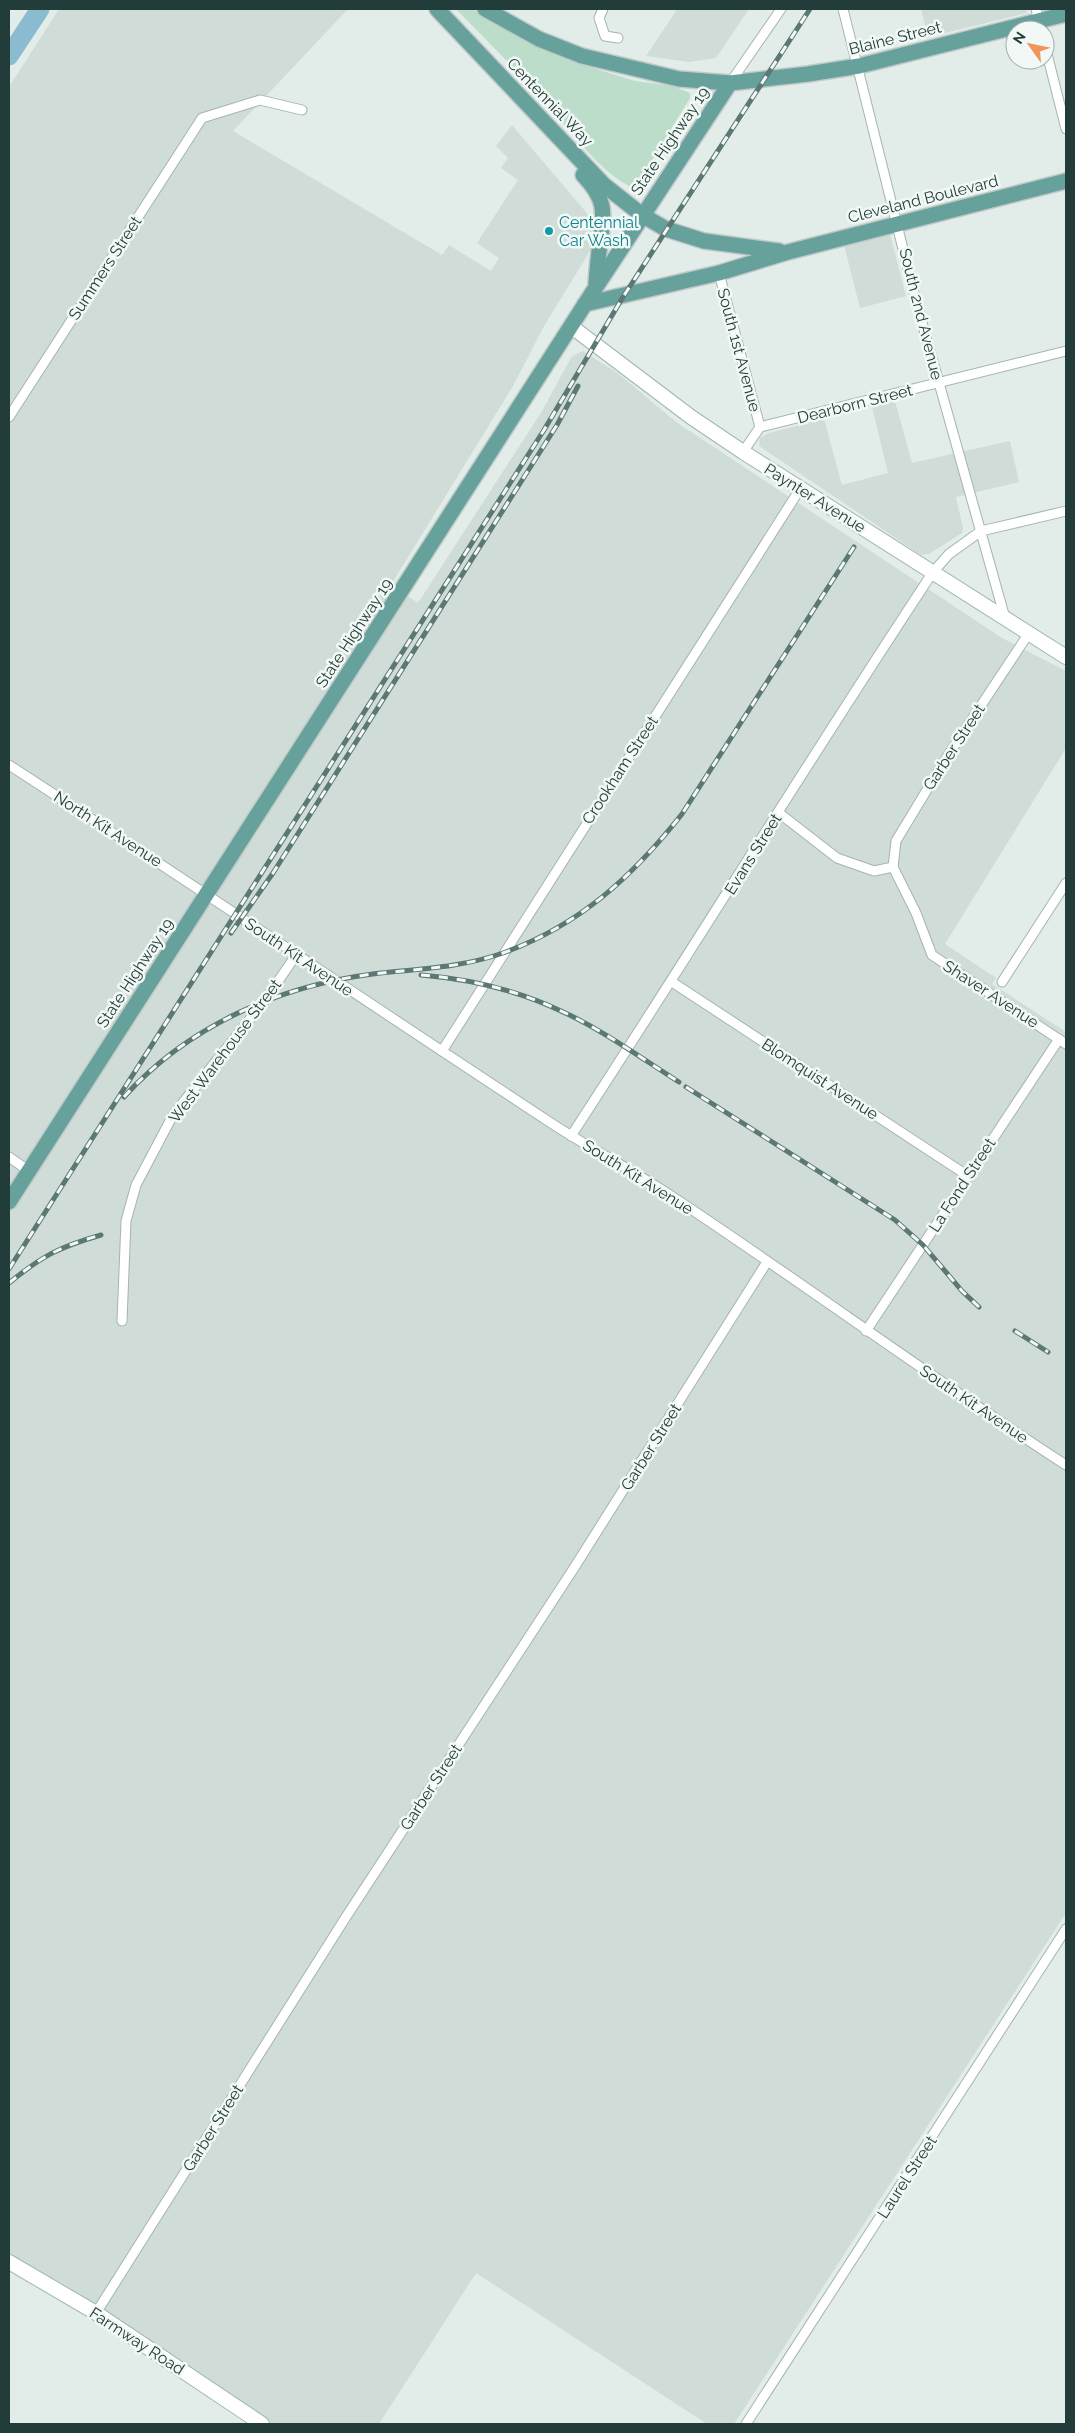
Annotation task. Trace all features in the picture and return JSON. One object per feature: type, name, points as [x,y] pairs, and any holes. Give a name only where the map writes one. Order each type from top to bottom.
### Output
[{"type":"main road","name":"Centennial Way","points":[[437,9],[604,185],[642,215],[666,229],[704,241],[788,252]]},
{"type":"main road","name":"Centennial Way","points":[[485,9],[539,39],[582,56],[679,79],[730,83]]},
{"type":"main road","name":"Blaine Street","points":[[1038,20],[1066,14]]},
{"type":"main road","points":[[451,23],[464,50],[593,186],[600,199],[604,223],[596,287]]},
{"type":"main road","name":"Blaine Street","points":[[730,83],[859,66],[1005,28]]},
{"type":"main road","name":"State Highway 19","points":[[9,1202],[572,327],[584,304],[730,83]]},
{"type":"main road","name":"Cleveland Boulevard","points":[[584,304],[719,273],[788,252],[897,223],[1066,181]]},
{"type":"street","points":[[603,9],[599,18],[605,36],[618,38]]},
{"type":"street","points":[[730,83],[781,9]]},
{"type":"street","name":"South 2nd Avenue","points":[[843,9],[938,383],[1005,618]]},
{"type":"street","points":[[1051,70],[1066,129]]},
{"type":"street","name":"Summers Street","points":[[9,418],[202,118],[260,100],[302,110]]},
{"type":"street","name":"South 1st Avenue","points":[[719,273],[760,427]]},
{"type":"street","name":"Paynter Avenue","points":[[572,327],[691,417],[743,452],[1066,657]]},
{"type":"street","name":"Dearborn Street","points":[[760,427],[1066,351]]},
{"type":"street","points":[[743,452],[760,427]]},
{"type":"street","name":"Crookham Street","points":[[442,1051],[800,489]]},
{"type":"street","points":[[981,530],[1066,511]]},
{"type":"street","name":"Evans Street","points":[[571,1136],[672,982],[850,698],[933,572],[949,554],[981,530]]},
{"type":"street","name":"Garber Street","points":[[893,867],[896,841],[945,760],[1029,634]]},
{"type":"street","name":"North Kit Avenue","points":[[9,766],[208,893]]},
{"type":"street","points":[[779,813],[837,858],[874,871],[893,867]]},
{"type":"street","name":"Shaver Avenue","points":[[893,867],[916,913],[932,955],[1063,1041]]},
{"type":"street","points":[[1002,982],[1066,883]]},
{"type":"street","name":"South Kit Avenue","points":[[208,893],[296,955],[571,1136],[679,1201],[866,1332],[1066,1465]]},
{"type":"street","name":"West Warehouse Street","points":[[122,1321],[126,1221],[136,1185],[173,1115],[266,999],[296,955]]},
{"type":"street","name":"Blomquist Avenue","points":[[672,982],[968,1176]]},
{"type":"street","name":"La Fond Street","points":[[866,1332],[968,1176],[1063,1041]]},
{"type":"street","points":[[9,1158],[29,1171]]},
{"type":"street","name":"Garber Street","points":[[96,2313],[344,1920],[574,1568],[767,1262]]},
{"type":"street","name":"Laurel Street","points":[[746,2424],[1066,1929]]},
{"type":"street","name":"Farmway Road","points":[[9,2262],[96,2313],[262,2424]]},
{"type":"shaded area","points":[[59,9],[348,9],[233,131],[442,255],[449,245],[491,271],[499,258],[477,243],[518,180],[501,168],[508,158],[496,146],[512,125],[591,218],[597,234],[587,256],[544,326],[513,386],[391,585],[418,603],[542,411],[572,356],[583,351],[619,374],[676,422],[1002,638],[1066,671],[1066,748],[945,944],[996,978],[992,984],[1066,1032],[1066,1913],[734,2424],[707,2424],[476,2273],[379,2424],[267,2424],[9,2255],[9,87]]},
{"type":"shaded area","points":[[672,9],[749,9],[716,58],[689,62],[646,56],[676,11]]},
{"type":"shaded area","points":[[921,9],[1026,9],[1027,13],[928,37]]},
{"type":"shaded area","points":[[890,234],[906,296],[860,308],[844,245]]},
{"type":"shaded area","points":[[895,401],[912,463],[1010,441],[1019,482],[956,497],[963,528],[962,533],[929,554],[921,555],[759,446],[760,438],[769,433],[824,419],[842,485],[888,473],[872,407]]},
{"type":"green space","points":[[456,9],[472,9],[540,47],[596,69],[635,81],[673,86],[690,93],[690,98],[635,188],[623,183],[610,174],[585,149],[542,98]]},
{"type":"waterway","points":[[9,56],[40,9]]},
{"type":"railway","points":[[9,1269],[544,430],[623,297],[810,9]]},
{"type":"railway","points":[[231,933],[273,873],[557,425],[578,386]]},
{"type":"railway","points":[[124,1097],[149,1072],[206,1030],[237,1013],[270,999],[303,988],[338,980],[373,974],[455,965],[487,958],[531,942],[603,897],[644,858],[682,814],[854,547]]},
{"type":"railway","points":[[421,975],[457,979],[510,991],[544,1004],[592,1027],[679,1082]]},
{"type":"railway","points":[[686,1087],[895,1220],[923,1245],[962,1291],[979,1307]]},
{"type":"railway","points":[[9,1283],[52,1253],[101,1235]]},
{"type":"railway","points":[[1015,1331],[1048,1352]]},
{"type":"place","name":"Centennial Car Wash","points":[[549,231]]}]
